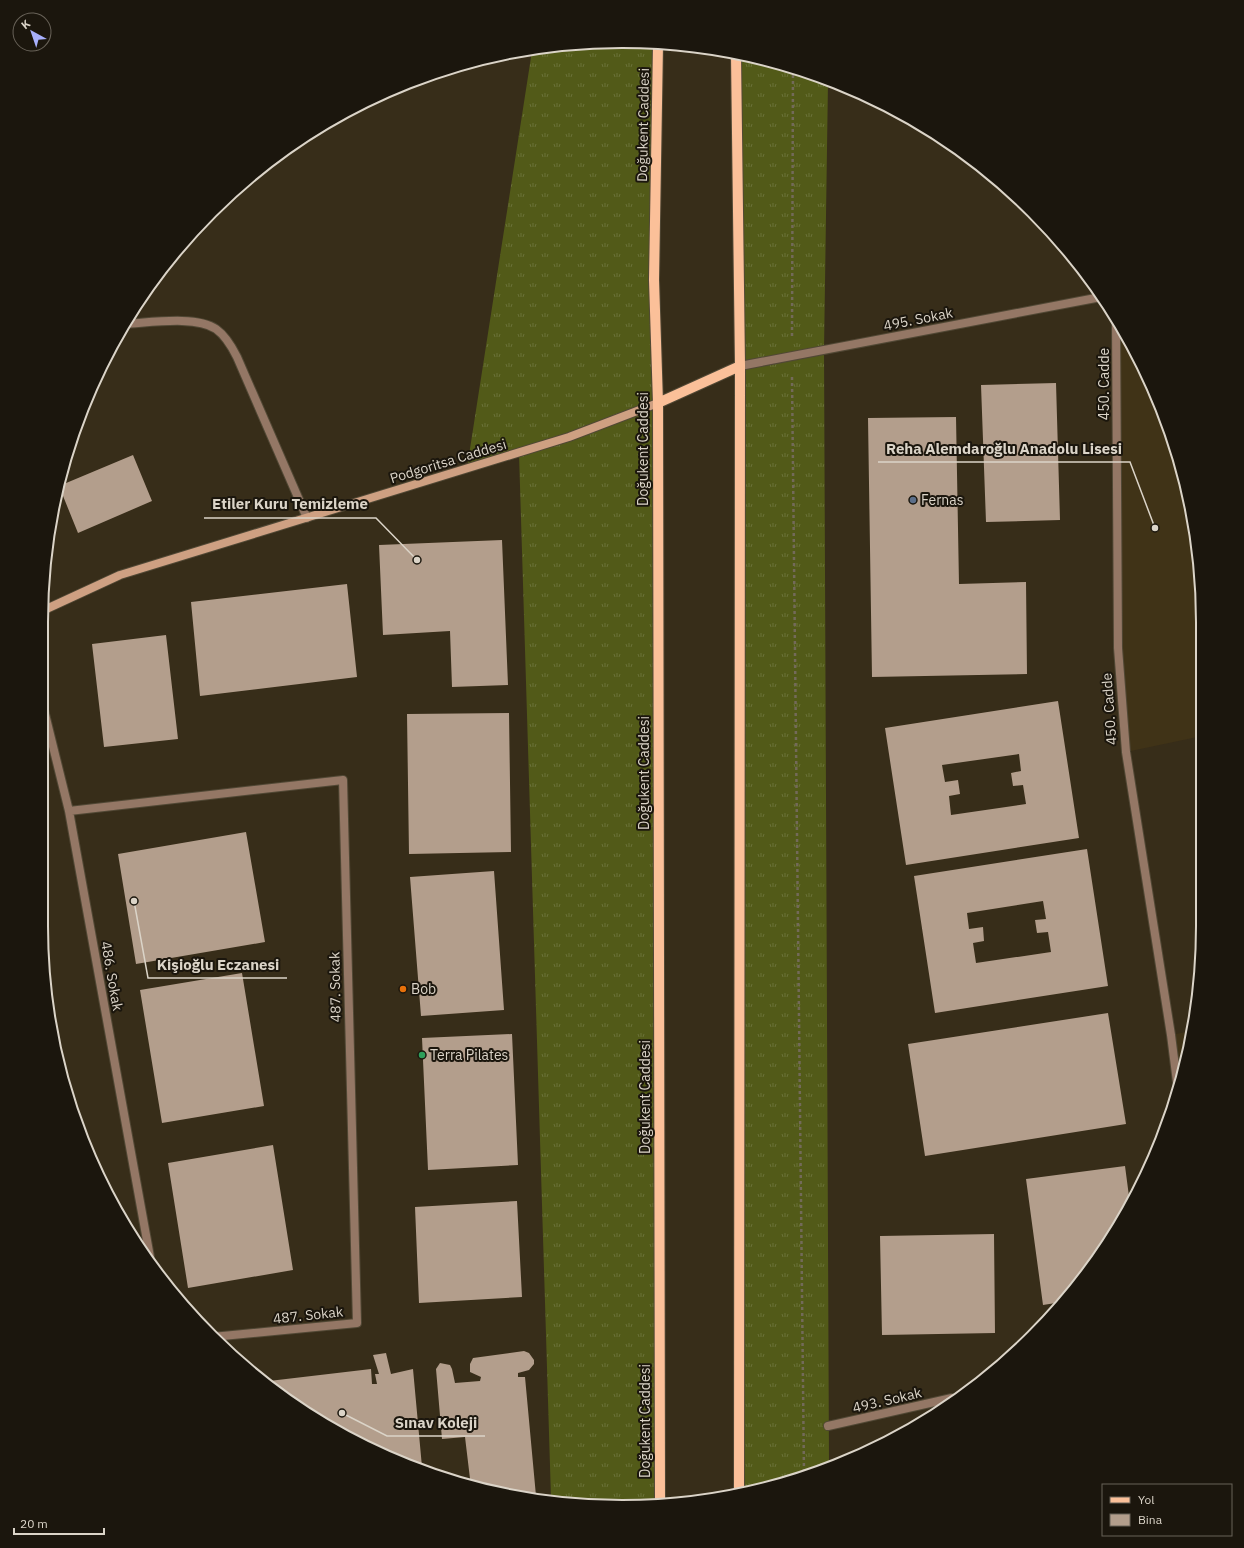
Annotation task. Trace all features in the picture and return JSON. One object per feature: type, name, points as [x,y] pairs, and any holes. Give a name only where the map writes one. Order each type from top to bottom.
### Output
[{"type":"main road","name":"Doğukent Caddesi","points":[[658,49],[654,280],[658,403],[660,1499]]},
{"type":"main road","points":[[736,60],[740,366],[739,1488]]},
{"type":"main road","points":[[658,403],[740,366]]},
{"type":"main road","name":"Podgoritsa Caddesi","points":[[48,608],[120,575],[568,437],[658,403]]},
{"type":"street","name":"495. Sokak","points":[[740,366],[1095,298]]},
{"type":"street","points":[[132,324],[182,321],[199,323],[215,328],[222,334],[237,357],[307,518]]},
{"type":"street","name":"450. Cadde","points":[[1116,330],[1118,648],[1126,752],[1176,1075]]},
{"type":"street","name":"486. Sokak","points":[[48,726],[69,811],[149,1250]]},
{"type":"street","name":"487. Sokak","points":[[69,811],[343,780],[357,1323],[221,1336]]},
{"type":"street","name":"493. Sokak","points":[[828,1426],[946,1399]]},
{"type":"path","points":[[793,74],[792,356],[804,1471]]},
{"type":"shaded area","points":[[1116,330],[1137,368],[1166,437],[1185,510],[1195,584],[1196,737],[1126,752],[1118,648]]},
{"type":"shaded area","points":[[1186,1032],[1176,1075],[1171,1035]]},
{"type":"green space","points":[[584,49],[658,49],[660,1499],[584,1499],[551,1495],[519,453],[467,468],[531,56]]},
{"type":"green space","points":[[736,59],[807,78],[828,86],[824,350],[829,1461],[807,1470],[739,1488]]},
{"type":"building","points":[[1056,383],[1060,520],[986,522],[981,385]]},
{"type":"building","name":"Fernas","points":[[956,417],[959,584],[1026,582],[1027,674],[872,677],[868,418]]},
{"type":"building","points":[[133,455],[152,501],[78,533],[63,495],[66,483]]},
{"type":"building","points":[[502,540],[508,685],[452,687],[450,631],[383,635],[379,545]]},
{"type":"building","points":[[347,584],[357,677],[200,696],[191,602]]},
{"type":"building","points":[[166,635],[178,739],[104,747],[92,644]]},
{"type":"building","points":[[1058,701],[1079,838],[906,865],[885,728]],"holes":[[[1019,754],[1021,771],[1011,773],[1013,786],[1023,785],[1026,804],[951,815],[949,796],[960,794],[958,780],[945,782],[942,765]]]},
{"type":"building","points":[[509,713],[511,852],[409,854],[407,714]]},
{"type":"building","points":[[246,832],[265,942],[136,964],[118,854]]},
{"type":"building","points":[[1087,849],[1108,986],[935,1013],[914,876]],"holes":[[[1043,901],[1046,919],[1035,920],[1037,933],[1048,932],[1051,952],[976,963],[973,943],[984,941],[983,927],[969,929],[967,913]]]},
{"type":"building","points":[[494,871],[504,1010],[421,1016],[410,877]]},
{"type":"building","points":[[242,973],[264,1106],[162,1123],[140,990]]},
{"type":"building","points":[[1108,1013],[1126,1124],[925,1156],[908,1044]]},
{"type":"building","points":[[512,1034],[518,1165],[428,1170],[422,1038]]},
{"type":"building","points":[[273,1145],[293,1270],[188,1288],[168,1163]]},
{"type":"building","points":[[1125,1166],[1129,1195],[1099,1245],[1055,1303],[1043,1305],[1026,1179]]},
{"type":"building","points":[[517,1201],[522,1297],[419,1303],[415,1207]]},
{"type":"building","points":[[994,1234],[995,1333],[882,1335],[880,1236]]},
{"type":"building","points":[[524,1351],[529,1353],[534,1360],[534,1364],[529,1370],[518,1373],[518,1377],[525,1377],[536,1493],[510,1489],[470,1479],[465,1437],[442,1439],[436,1369],[440,1363],[450,1365],[455,1383],[480,1381],[481,1377],[470,1372],[470,1364],[473,1358]]},
{"type":"building","points":[[386,1353],[391,1374],[413,1369],[422,1464],[368,1441],[335,1423],[303,1403],[272,1381],[371,1369],[372,1384],[377,1384],[375,1374],[379,1374],[373,1355]]},
{"type":"place","name":"Fernas","points":[[913,500]]},
{"type":"place","name":"Reha Alemdaroğlu Anadolu Lisesi","points":[[1155,528]]},
{"type":"place","name":"Etiler Kuru Temizleme","points":[[417,560]]},
{"type":"place","name":"Kişioğlu Eczanesi","points":[[134,901]]},
{"type":"place","name":"Bob","points":[[403,989]]},
{"type":"place","name":"Terra Pilates","points":[[422,1055]]},
{"type":"place","name":"Sınav Koleji","points":[[342,1413]]}]
